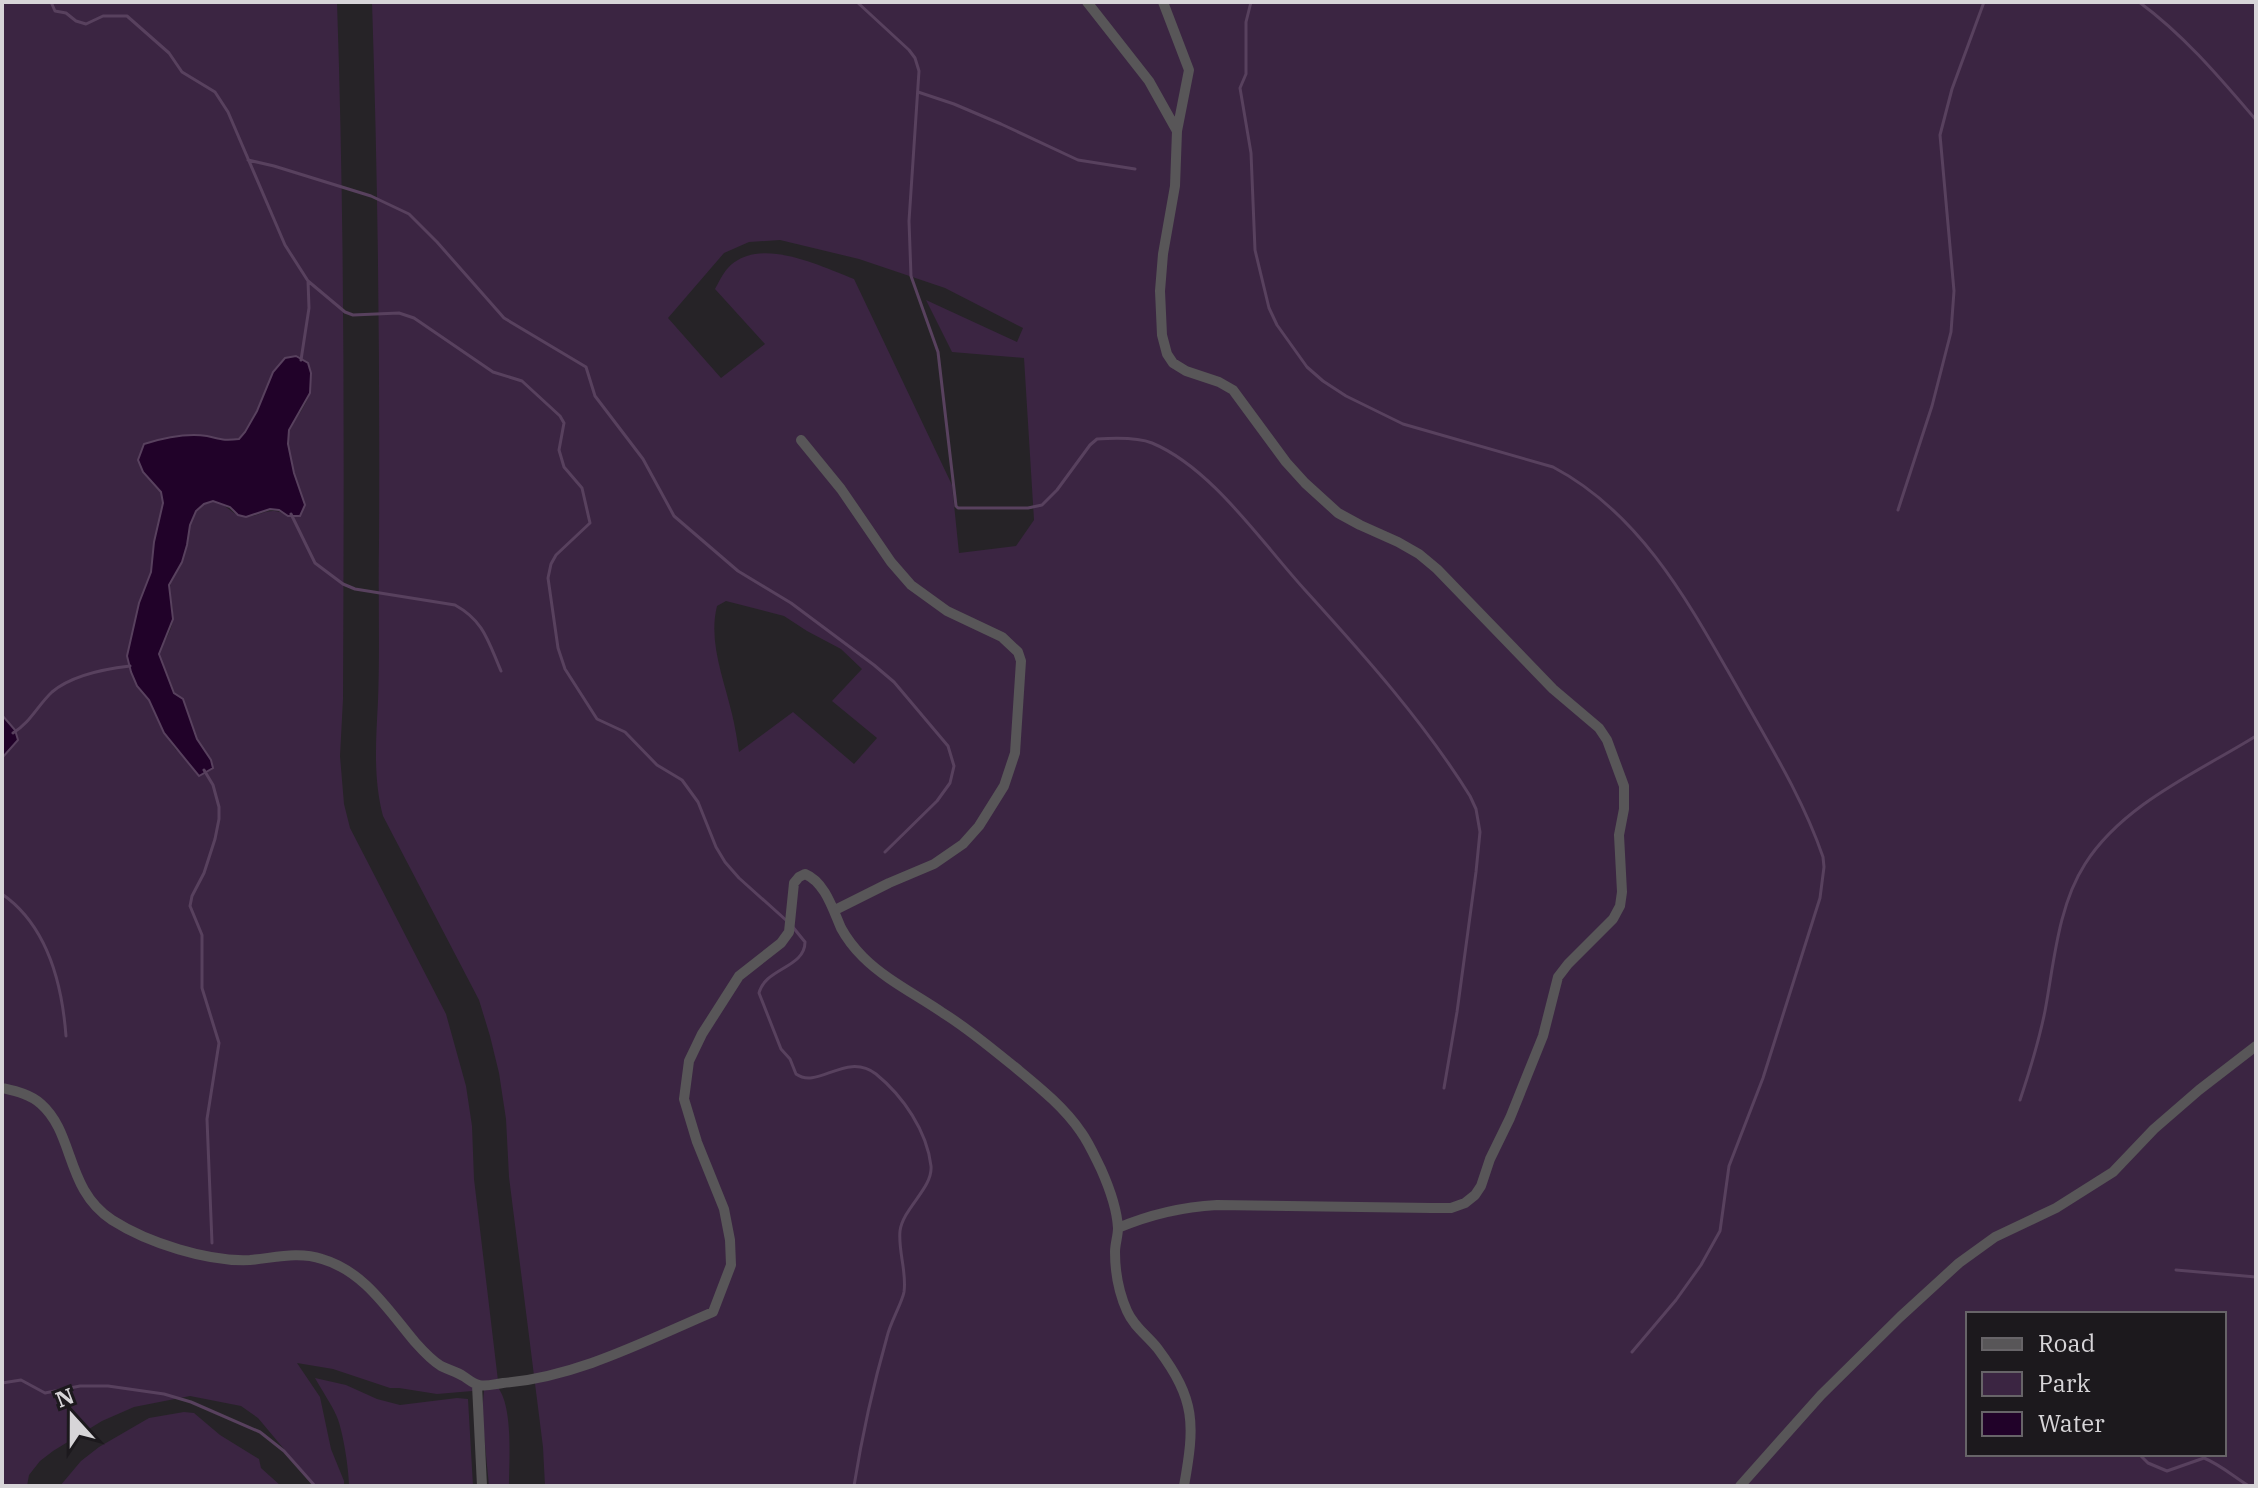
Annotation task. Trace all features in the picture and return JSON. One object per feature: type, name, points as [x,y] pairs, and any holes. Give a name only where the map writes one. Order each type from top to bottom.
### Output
[{"type":"street","points":[[1087,2],[1149,81],[1177,131]]},
{"type":"street","points":[[1118,1228],[1151,1215],[1185,1207],[1451,1208],[1465,1203],[1481,1186],[1510,1118],[1543,1036],[1558,977],[1613,919],[1620,906],[1622,892],[1619,835],[1624,786],[1615,758],[1599,728],[1553,689],[1419,554],[1338,513],[1305,483],[1233,390],[1186,371],[1173,363],[1167,354],[1162,335],[1160,291],[1175,186],[1177,131],[1189,70],[1163,2]]},
{"type":"street","points":[[801,440],[911,585],[947,611],[1002,637],[1018,652],[1021,661],[1015,753],[1004,786],[979,826],[963,844],[942,860],[835,910]]},
{"type":"street","points":[[2,1088],[30,1096],[41,1104],[51,1116],[77,1179],[98,1209],[113,1220],[169,1247],[190,1253],[246,1260],[299,1255],[333,1262],[363,1282],[439,1365],[477,1385],[533,1381],[591,1364],[713,1312],[731,1265],[730,1240],[724,1209],[697,1142],[684,1099],[689,1061],[702,1034],[739,976],[781,943],[789,932],[794,883],[805,874],[813,877],[835,910],[847,938],[864,958],[965,1027],[1031,1081],[1083,1133],[1111,1196],[1118,1228],[1116,1273],[1127,1312],[1173,1369],[1188,1401],[1190,1438],[1184,1486]]},
{"type":"street","points":[[1740,1486],[1821,1395],[1959,1263],[1995,1237],[2056,1208],[2113,1172],[2154,1129],[2256,1046]]},
{"type":"street","points":[[477,1385],[482,1486]]},
{"type":"green space","points":[[2,2],[337,2],[343,350],[343,699],[340,756],[344,804],[350,828],[446,1014],[466,1086],[499,1389],[508,1422],[509,1486],[489,1486],[482,1414],[484,1390],[437,1394],[390,1388],[333,1369],[297,1363],[320,1397],[331,1449],[344,1486],[315,1486],[258,1418],[241,1406],[190,1396],[134,1407],[102,1421],[40,1461],[29,1475],[27,1486],[2,1486]],"holes":[[[273,372],[310,393],[289,435],[290,460],[301,492],[288,516],[274,511],[241,516],[222,505],[209,502],[201,506],[192,519],[182,561],[170,585],[172,623],[159,654],[175,693],[183,699],[197,739],[211,761],[176,750],[164,733],[149,700],[137,686],[127,656],[139,603],[151,572],[163,503],[144,444],[191,435],[239,440],[257,411]]]},
{"type":"green space","points":[[372,2],[2256,2],[2256,1486],[545,1486],[499,1073],[479,1000],[383,816],[378,788],[377,205]],"holes":[[[780,240],[859,259],[945,288],[1023,328],[1017,342],[926,300],[952,352],[1024,358],[1034,520],[1016,546],[959,553],[952,485],[854,279],[790,256],[756,254],[741,258],[726,270],[715,289],[765,344],[721,378],[668,318],[724,253],[749,242]],[[726,601],[784,616],[841,649],[862,669],[832,701],[877,738],[854,764],[793,712],[739,752],[714,633],[717,606]]]},
{"type":"green space","points":[[315,1378],[346,1385],[400,1405],[468,1399],[473,1486],[349,1486],[339,1423]]},
{"type":"green space","points":[[194,1413],[220,1435],[259,1459],[261,1468],[281,1486],[60,1486],[81,1461],[99,1447],[149,1418]]},
{"type":"water","points":[[296,356],[308,363],[311,373],[310,393],[289,430],[288,444],[294,473],[305,505],[300,516],[288,516],[270,509],[246,517],[213,501],[204,504],[196,511],[182,562],[169,585],[173,619],[159,654],[174,693],[183,699],[197,739],[211,760],[213,768],[199,776],[164,733],[149,700],[137,686],[127,656],[139,603],[151,572],[163,503],[161,492],[143,472],[138,460],[144,444],[167,438],[199,435],[239,439],[257,411],[273,372],[285,358]]},
{"type":"water","points":[[2,715],[15,730],[18,740],[2,758]]},
{"type":"waterway","points":[[51,2],[55,11],[66,13],[86,24],[103,16],[127,16],[169,53],[182,72],[215,92],[228,112],[285,245],[308,281],[345,312],[353,315],[399,313],[414,318],[493,372],[522,381],[560,416],[564,423],[559,450],[564,467],[582,488],[590,523],[556,555],[548,578],[558,648],[565,669],[597,719],[625,732],[657,765],[682,780],[698,802],[725,862],[787,921]]},
{"type":"waterway","points":[[857,2],[909,50],[919,71],[909,221],[911,276],[938,352],[956,506],[1028,508],[1042,505],[1097,439],[1146,441],[1174,455],[1195,470],[1235,508],[1371,664],[1413,715],[1470,796],[1480,832],[1444,1088]]},
{"type":"waterway","points":[[1251,2],[1246,22],[1246,74],[1240,88],[1251,153],[1255,250],[1269,308],[1277,325],[1307,367],[1346,396],[1403,424],[1553,467],[1585,487],[1614,511],[1663,567],[1704,629],[1786,774],[1823,857],[1820,898],[1763,1078],[1729,1166],[1720,1231],[1676,1300],[1632,1352]]},
{"type":"waterway","points":[[1898,510],[1932,406],[1951,332],[1954,291],[1940,135],[1952,89],[1984,2]]},
{"type":"waterway","points":[[2139,2],[2186,43],[2256,120]]},
{"type":"waterway","points":[[918,92],[954,104],[1078,160],[1135,169]]},
{"type":"waterway","points":[[248,160],[371,196],[409,214],[504,318],[586,367],[595,396],[643,459],[674,516],[738,571],[791,603],[894,682],[948,746],[954,766],[950,783],[937,801],[885,852]]},
{"type":"waterway","points":[[301,360],[309,308],[308,281]]},
{"type":"waterway","points":[[291,514],[315,563],[343,584],[355,589],[455,605],[465,611],[484,633],[501,671]]},
{"type":"waterway","points":[[13,733],[60,686],[89,674],[130,666]]},
{"type":"waterway","points":[[2020,1100],[2043,1022],[2063,916],[2085,864],[2101,843],[2141,807],[2186,776],[2256,736]]},
{"type":"waterway","points":[[204,770],[213,785],[219,819],[204,873],[190,906],[202,935],[202,988],[219,1043],[207,1119],[212,1243]]},
{"type":"waterway","points":[[2,894],[31,922],[50,957],[61,996],[66,1036]]},
{"type":"waterway","points":[[792,926],[805,942],[803,951],[792,963],[769,978],[759,993],[781,1049],[790,1059],[796,1074],[805,1078],[854,1067],[876,1074],[912,1115],[925,1140],[931,1166],[927,1182],[906,1214],[900,1231],[904,1292],[877,1374],[854,1486]]},
{"type":"waterway","points":[[2176,1270],[2256,1277]]},
{"type":"waterway","points":[[2,1383],[21,1380],[45,1393],[80,1386],[108,1386],[164,1394],[191,1402],[260,1432],[284,1451],[315,1486]]},
{"type":"waterway","points":[[2141,1456],[2148,1463],[2167,1471],[2204,1458],[2249,1486]]}]
